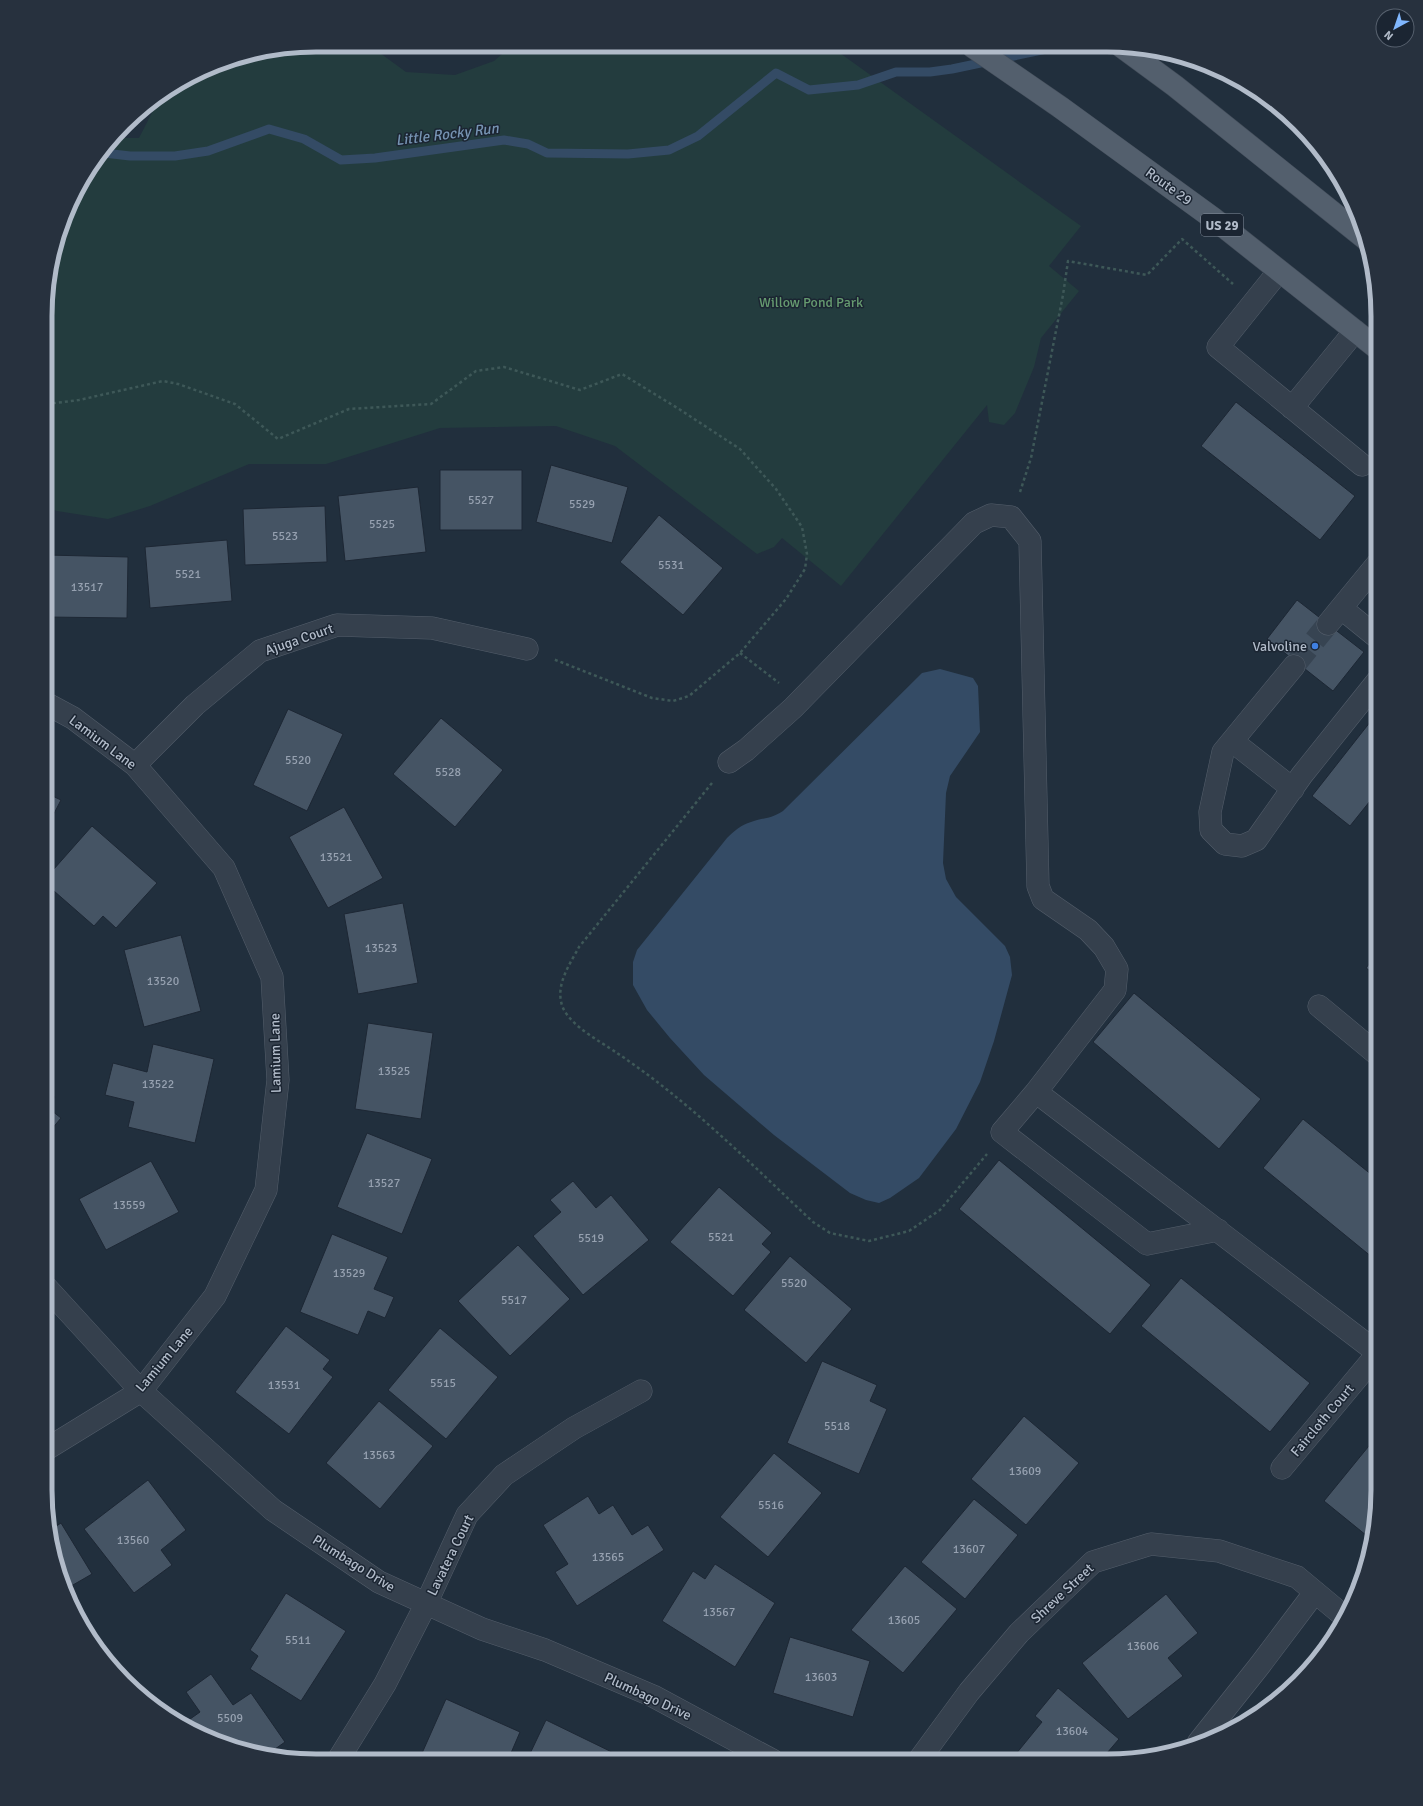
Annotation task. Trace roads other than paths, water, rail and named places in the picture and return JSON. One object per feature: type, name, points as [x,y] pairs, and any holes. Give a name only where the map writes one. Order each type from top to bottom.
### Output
[{"type":"main road","name":"Route 29","points":[[980,52],[1060,107],[1214,219],[1371,344]]},
{"type":"main road","points":[[1131,53],[1175,86],[1357,232]]},
{"type":"street","points":[[1279,271],[1218,347],[1362,465]]},
{"type":"street","points":[[1292,408],[1355,331]]},
{"type":"street","points":[[729,762],[746,750],[801,700],[974,523],[991,515],[1011,517],[1030,541],[1038,886],[1043,900],[1088,930],[1104,947],[1117,969],[1115,990],[1036,1092],[1002,1132],[1146,1244],[1218,1230]]},
{"type":"street","points":[[1371,571],[1335,616],[1371,634]]},
{"type":"street","name":"Ajuga Court","points":[[136,765],[195,705],[260,651],[337,626],[432,628],[527,649]]},
{"type":"street","points":[[1294,666],[1223,752],[1210,812],[1211,830],[1225,844],[1242,846],[1256,840],[1298,782],[1371,689]]},
{"type":"street","name":"Lamium Lane","points":[[52,707],[73,718],[136,765],[224,868],[272,977],[278,1080],[266,1190],[215,1296],[141,1391],[52,1446]]},
{"type":"street","points":[[1232,741],[1298,782]]},
{"type":"street","points":[[1319,1006],[1371,1049]]},
{"type":"street","points":[[1036,1092],[1371,1348]]},
{"type":"street","name":"Plumbago Drive","points":[[52,1294],[141,1391],[273,1510],[379,1582],[482,1629],[544,1650],[653,1696],[761,1754]]},
{"type":"street","name":"Faircloth Court","points":[[1282,1468],[1371,1361]]},
{"type":"street","name":"Lavatera Court","points":[[342,1754],[385,1684],[426,1604],[467,1515],[504,1475],[574,1428],[641,1391]]},
{"type":"street","name":"Shreve Street","points":[[924,1754],[970,1692],[1018,1633],[1093,1562],[1151,1544],[1219,1551],[1297,1577],[1341,1613]]},
{"type":"street","points":[[1204,1736],[1315,1592]]},
{"type":"water","points":[[940,669],[973,678],[978,686],[980,732],[950,776],[946,793],[943,863],[946,879],[956,897],[1005,946],[1010,957],[1012,975],[994,1041],[980,1082],[956,1129],[919,1178],[890,1198],[879,1203],[866,1200],[850,1193],[774,1135],[704,1075],[647,1010],[633,985],[633,962],[637,950],[730,835],[744,825],[756,820],[774,816],[783,811],[922,673]]},
{"type":"waterway","name":"Little Rocky Run","points":[[108,153],[130,156],[175,156],[208,151],[269,129],[304,139],[341,160],[375,158],[504,140],[528,144],[547,153],[628,154],[669,150],[698,136],[776,73],[809,90],[858,85],[896,72],[930,72],[952,69],[1032,52]]},
{"type":"tunnel","points":[[1294,666],[1328,624]]},
{"type":"place","name":"Valvoline","points":[[1315,646]]},
{"type":"park label","name":"Willow Pond Park","points":[[811,302]]}]
